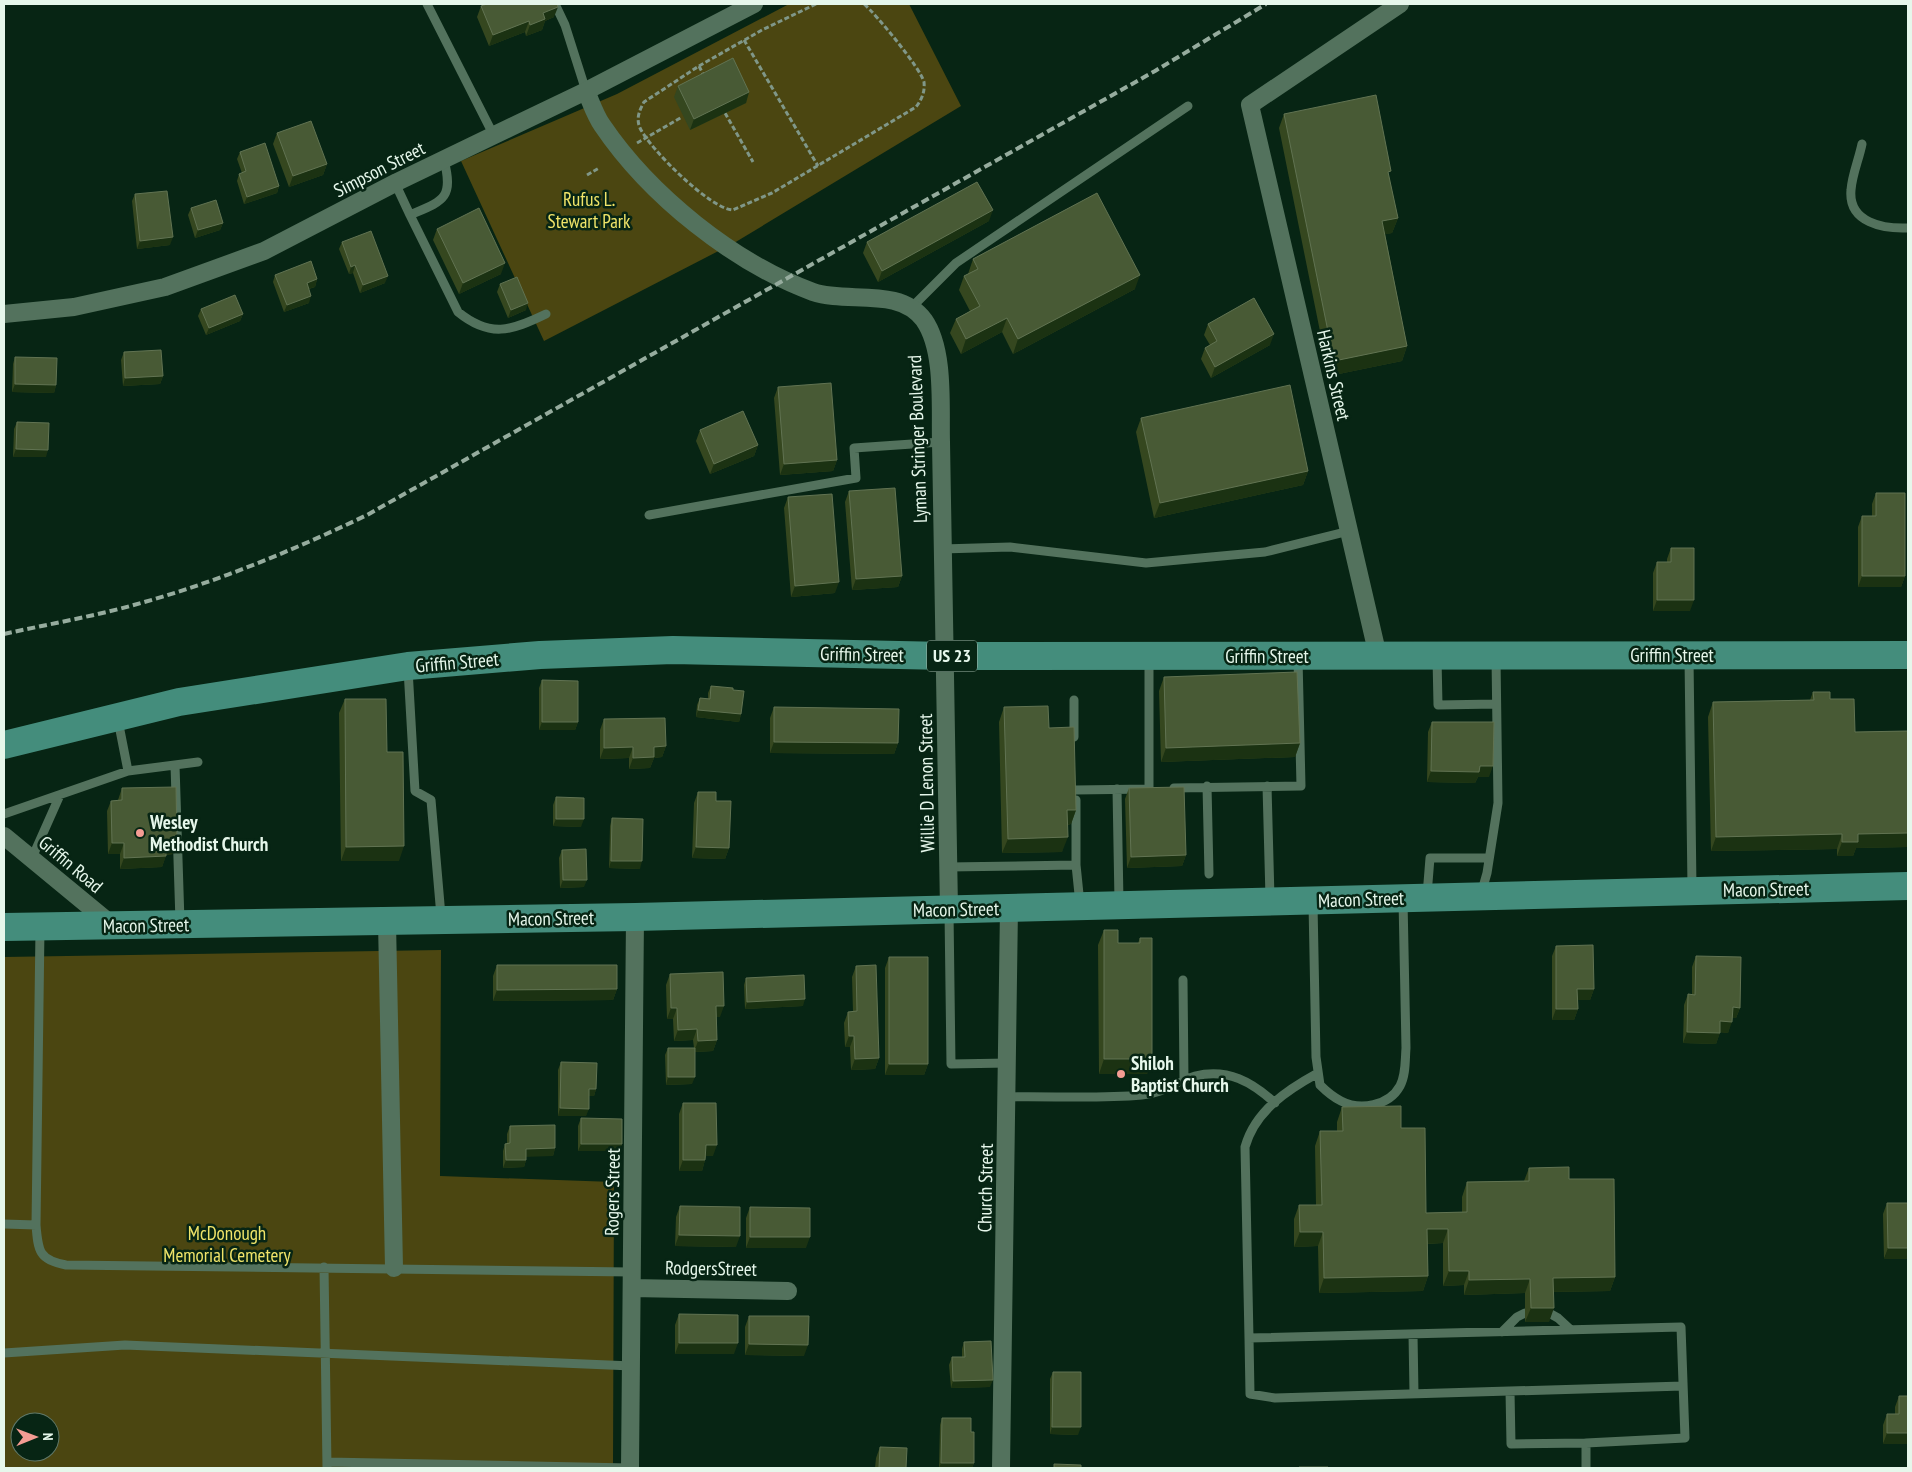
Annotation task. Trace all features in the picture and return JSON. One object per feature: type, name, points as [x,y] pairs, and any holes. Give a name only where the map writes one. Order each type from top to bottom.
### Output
[{"type":"main road","name":"Griffin Street","points":[[4,745],[179,702],[408,666],[540,655],[673,650],[945,656],[1908,655]]},
{"type":"main road","name":"Macon Street","points":[[4,927],[387,922],[1908,886]]},
{"type":"street","name":"Simpson Street","points":[[4,314],[74,307],[165,287],[264,251],[395,183],[586,91],[754,4]]},
{"type":"street","name":"Harkins Street","points":[[1378,656],[1250,105],[1400,4]]},
{"type":"street","points":[[586,91],[601,124],[650,181],[681,211],[734,251],[786,280],[816,293],[884,299],[911,308]]},
{"type":"street","name":"Lyman Stringer Boulevard","points":[[911,308],[923,320],[934,345],[938,370],[945,656]]},
{"type":"street","name":"Willie D Lenon Street","points":[[945,656],[949,909]]},
{"type":"street","name":"Griffin Road","points":[[4,836],[112,925]]},
{"type":"street","name":"Church Street","points":[[1001,1468],[1008,1097],[1009,908]]},
{"type":"street","name":"Rogers Street","points":[[630,1468],[635,916]]},
{"type":"street","points":[[387,922],[394,1268]]},
{"type":"street","name":"RodgersStreet","points":[[632,1280],[788,1290]]},
{"type":"lane","points":[[427,4],[494,136]]},
{"type":"lane","points":[[555,4],[565,25],[586,91]]},
{"type":"lane","points":[[911,308],[956,263],[1188,106]]},
{"type":"lane","points":[[1862,144],[1850,192],[1855,210],[1868,222],[1887,229],[1908,228]]},
{"type":"lane","points":[[410,215],[442,201],[448,190],[449,178],[444,160]]},
{"type":"lane","points":[[395,183],[458,312],[469,321],[499,331],[514,328],[546,314]]},
{"type":"lane","points":[[649,515],[856,478],[854,448],[941,442]]},
{"type":"lane","points":[[942,549],[1010,547],[1146,563],[1265,552],[1349,531]]},
{"type":"lane","points":[[1688,655],[1692,890]]},
{"type":"lane","points":[[1149,656],[1159,788]]},
{"type":"lane","points":[[1076,790],[1207,786],[1301,786],[1298,656]]},
{"type":"lane","points":[[1437,656],[1438,705],[1496,704]]},
{"type":"lane","points":[[1480,896],[1489,858],[1498,803],[1496,656]]},
{"type":"lane","points":[[408,666],[415,790],[431,800],[441,920]]},
{"type":"lane","points":[[1074,700],[1075,750]]},
{"type":"lane","points":[[118,718],[128,771]]},
{"type":"lane","points":[[4,814],[128,771],[198,762]]},
{"type":"lane","points":[[175,765],[180,924]]},
{"type":"lane","points":[[1075,780],[1076,865],[1080,906]]},
{"type":"lane","points":[[1207,786],[1210,874]]},
{"type":"lane","points":[[1267,786],[1270,902]]},
{"type":"lane","points":[[1117,789],[1119,906]]},
{"type":"lane","points":[[32,858],[60,795]]},
{"type":"lane","points":[[1313,901],[1316,1057],[1320,1085],[1329,1094],[1342,1102],[1355,1105],[1384,1102],[1400,1086],[1404,1071],[1415,898],[1430,858],[1489,858]]},
{"type":"lane","points":[[948,867],[1076,865]]},
{"type":"lane","points":[[949,909],[950,1064],[1008,1063]]},
{"type":"lane","points":[[40,927],[36,1225],[38,1243],[42,1254],[48,1260],[66,1265],[394,1268],[632,1280]]},
{"type":"lane","points":[[1183,980],[1184,1081]]},
{"type":"lane","points":[[1318,1073],[1289,1089],[1254,1123],[1245,1147],[1250,1394],[1275,1398],[1683,1386]]},
{"type":"lane","points":[[1008,1097],[1103,1098],[1154,1095],[1195,1076],[1209,1075],[1243,1078],[1257,1086],[1275,1102]]},
{"type":"lane","points":[[4,1224],[36,1225]]},
{"type":"lane","points":[[324,1267],[327,1465],[630,1468]]},
{"type":"lane","points":[[1502,1332],[1516,1317],[1525,1313]]},
{"type":"lane","points":[[1549,1313],[1558,1318],[1571,1330]]},
{"type":"lane","points":[[1249,1338],[1681,1327],[1685,1438],[1586,1443],[1511,1444],[1510,1391]]},
{"type":"lane","points":[[1413,1334],[1414,1394]]},
{"type":"lane","points":[[4,1353],[125,1345],[632,1366]]},
{"type":"lane","points":[[1586,1443],[1586,1468]]},
{"type":"path","points":[[816,4],[744,40],[699,66],[644,102],[638,119],[646,136],[701,194],[726,210],[733,210],[772,193],[916,108],[924,90],[921,74],[864,4]]},
{"type":"path","points":[[744,40],[818,166]]},
{"type":"path","points":[[699,66],[706,80]]},
{"type":"path","points":[[725,114],[754,162]]},
{"type":"path","points":[[646,136],[682,117]]},
{"type":"path","points":[[587,175],[599,168]]},
{"type":"green space","name":"Rufus L. Stewart Park","points":[[789,4],[909,4],[961,106],[734,243],[544,341],[461,161],[617,94]]},
{"type":"green space","name":"McDonough Memorial Cemetery","points":[[441,950],[440,1176],[614,1182],[613,1468],[4,1468],[4,957]]},
{"type":"building","points":[[487,4],[557,4],[558,7],[543,13],[545,19],[530,25],[529,21],[493,35],[481,6]]},
{"type":"building","points":[[733,58],[749,92],[694,119],[678,86]]},
{"type":"building","points":[[1376,95],[1391,171],[1388,172],[1398,218],[1382,221],[1407,346],[1334,361],[1284,114]]},
{"type":"building","points":[[311,121],[327,164],[293,176],[277,133]]},
{"type":"building","points":[[265,143],[279,186],[247,197],[239,174],[246,171],[240,152]]},
{"type":"building","points":[[977,182],[993,210],[882,271],[867,242]]},
{"type":"building","points":[[167,191],[173,237],[140,241],[135,194]]},
{"type":"building","points":[[1097,193],[1140,275],[1018,339],[1007,318],[966,339],[956,319],[980,306],[964,276],[978,269],[973,259]]},
{"type":"building","points":[[216,200],[223,223],[198,230],[191,208]]},
{"type":"building","points":[[479,208],[505,263],[463,283],[437,229]]},
{"type":"building","points":[[371,231],[388,276],[363,285],[355,265],[351,267],[342,242]]},
{"type":"building","points":[[311,261],[317,279],[307,283],[311,296],[287,305],[275,275]]},
{"type":"building","points":[[517,277],[528,303],[511,310],[500,284]]},
{"type":"building","points":[[235,295],[243,314],[209,328],[201,309]]},
{"type":"building","points":[[1254,298],[1274,334],[1215,367],[1205,348],[1217,341],[1208,324]]},
{"type":"building","points":[[161,350],[163,376],[125,378],[124,352]]},
{"type":"building","points":[[15,357],[57,358],[56,385],[15,384]]},
{"type":"building","points":[[831,383],[837,460],[784,464],[778,387]]},
{"type":"building","points":[[1290,385],[1308,471],[1160,503],[1141,418]]},
{"type":"building","points":[[743,411],[758,445],[714,464],[700,430]]},
{"type":"building","points":[[17,422],[49,423],[48,450],[16,449]]},
{"type":"building","points":[[895,488],[902,576],[856,579],[849,491]]},
{"type":"building","points":[[1876,493],[1905,493],[1905,576],[1862,576],[1862,516],[1876,516]]},
{"type":"building","points":[[832,494],[839,582],[795,586],[788,497]]},
{"type":"building","points":[[1671,548],[1694,548],[1694,600],[1657,600],[1657,562],[1671,562]]},
{"type":"building","points":[[1297,672],[1300,743],[1166,748],[1164,677]]},
{"type":"building","points":[[542,680],[578,681],[578,722],[542,722]]},
{"type":"building","points":[[711,686],[744,691],[741,714],[698,710],[700,698],[710,699]]},
{"type":"building","points":[[1813,692],[1830,692],[1830,699],[1854,699],[1855,732],[1908,731],[1908,833],[1858,834],[1858,842],[1842,842],[1842,834],[1716,837],[1713,702],[1814,700]]},
{"type":"building","points":[[345,699],[386,699],[387,752],[403,752],[404,846],[346,847]]},
{"type":"building","points":[[1048,706],[1049,728],[1074,727],[1076,810],[1067,810],[1068,837],[1008,839],[1004,707]]},
{"type":"building","points":[[774,707],[899,709],[898,743],[774,742]]},
{"type":"building","points":[[665,718],[666,746],[654,747],[654,757],[633,758],[633,747],[604,748],[604,719]]},
{"type":"building","points":[[1432,722],[1494,722],[1493,766],[1480,766],[1479,772],[1431,771]]},
{"type":"building","name":"Wesley Methodist Church","points":[[176,787],[177,843],[166,844],[166,856],[124,858],[124,843],[112,843],[111,801],[122,800],[122,788]]},
{"type":"building","points":[[1184,787],[1186,855],[1131,857],[1129,788]]},
{"type":"building","points":[[698,792],[716,792],[716,801],[731,801],[729,848],[696,847]]},
{"type":"building","points":[[556,797],[584,798],[584,819],[556,819]]},
{"type":"building","points":[[612,818],[643,819],[642,861],[611,861]]},
{"type":"building","points":[[586,849],[587,880],[563,880],[562,850]]},
{"type":"building","points":[[1104,930],[1118,930],[1118,943],[1140,943],[1140,938],[1152,938],[1152,1059],[1104,1059]]},
{"type":"building","points":[[1593,945],[1594,989],[1577,989],[1578,1009],[1556,1009],[1556,946]]},
{"type":"building","points":[[1696,956],[1741,957],[1740,1008],[1733,1007],[1732,1022],[1720,1021],[1720,1033],[1687,1032],[1688,994],[1695,995]]},
{"type":"building","points":[[889,957],[928,957],[928,1064],[889,1064]]},
{"type":"building","points":[[497,965],[617,965],[617,989],[497,990]]},
{"type":"building","points":[[876,965],[879,1058],[855,1059],[854,1036],[849,1036],[848,1012],[857,1011],[856,966]]},
{"type":"building","points":[[723,972],[724,1006],[716,1006],[717,1040],[698,1041],[697,1029],[678,1030],[677,1008],[671,1008],[670,974]]},
{"type":"building","points":[[804,975],[805,999],[747,1002],[746,978]]},
{"type":"building","points":[[668,1048],[695,1048],[695,1077],[668,1077]]},
{"type":"building","points":[[561,1062],[597,1063],[596,1089],[589,1089],[589,1109],[560,1108]]},
{"type":"building","points":[[683,1103],[716,1103],[717,1145],[706,1145],[705,1160],[683,1160]]},
{"type":"building","points":[[1401,1106],[1401,1128],[1425,1128],[1426,1213],[1467,1212],[1467,1182],[1529,1181],[1529,1168],[1569,1167],[1569,1179],[1614,1179],[1615,1277],[1553,1278],[1554,1308],[1531,1308],[1530,1279],[1469,1280],[1469,1271],[1449,1271],[1448,1229],[1427,1229],[1428,1276],[1324,1278],[1323,1232],[1300,1232],[1299,1205],[1322,1205],[1320,1131],[1343,1131],[1342,1107]]},
{"type":"building","points":[[581,1118],[622,1119],[622,1144],[581,1144]]},
{"type":"building","points":[[555,1125],[555,1148],[526,1149],[526,1160],[506,1160],[505,1144],[510,1143],[510,1126]]},
{"type":"building","points":[[1887,1203],[1908,1203],[1908,1248],[1888,1248]]},
{"type":"building","points":[[680,1206],[740,1207],[740,1236],[679,1235]]},
{"type":"building","points":[[750,1207],[810,1208],[810,1237],[750,1237]]},
{"type":"building","points":[[679,1314],[738,1315],[738,1343],[679,1343]]},
{"type":"building","points":[[749,1316],[809,1316],[808,1345],[749,1344]]},
{"type":"building","points":[[991,1341],[993,1380],[953,1381],[952,1357],[965,1357],[964,1342]]},
{"type":"building","points":[[1053,1372],[1081,1372],[1081,1427],[1052,1427]]},
{"type":"building","points":[[1899,1396],[1908,1396],[1908,1433],[1887,1433],[1887,1414],[1899,1414]]},
{"type":"building","points":[[942,1418],[971,1418],[971,1432],[974,1432],[974,1463],[941,1463]]},
{"type":"building","points":[[880,1447],[907,1448],[906,1468],[879,1468]]},
{"type":"building","points":[[1054,1464],[1081,1465],[1081,1468],[1054,1468]]},
{"type":"building","points":[[1328,1467],[1328,1468],[1299,1468]]},
{"type":"railway","points":[[4,634],[124,608],[199,585],[284,552],[367,515],[1155,71],[1266,4]]},
{"type":"place","name":"Wesley Methodist Church","points":[[140,833]]},
{"type":"place","name":"Shiloh Baptist Church","points":[[1121,1074]]}]
